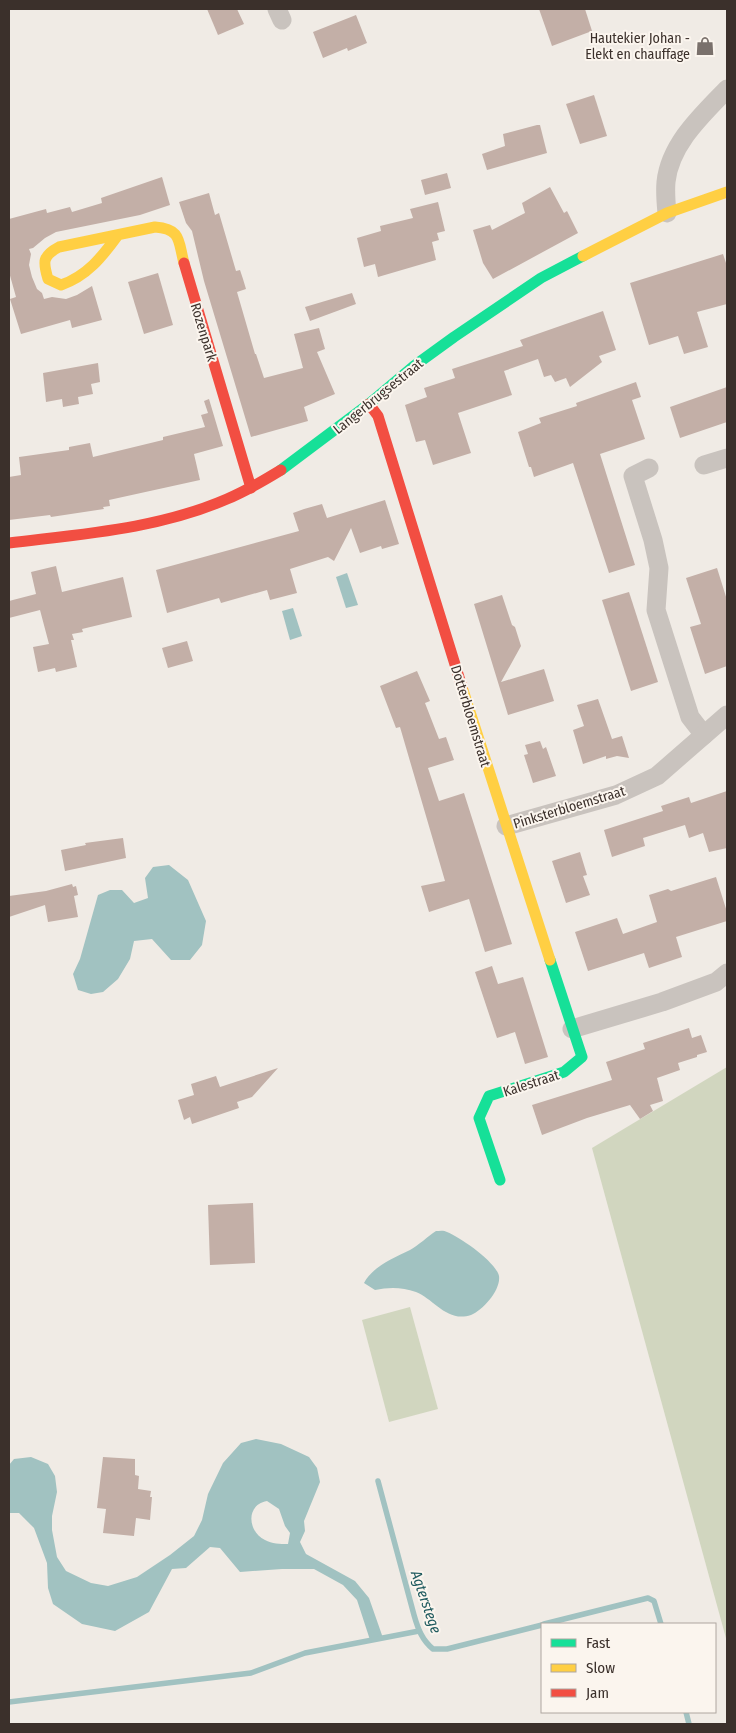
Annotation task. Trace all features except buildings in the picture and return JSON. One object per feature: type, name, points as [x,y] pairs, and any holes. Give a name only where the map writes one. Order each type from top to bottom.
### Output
[{"type":"street","points":[[667,214],[666,181],[678,148],[690,128],[727,89]]},
{"type":"street","name":"Langerbrugsestraat","points":[[9,543],[147,524],[215,504],[251,488],[288,466],[369,404],[414,366],[541,278],[667,214],[727,192]]},
{"type":"street","name":"Rozenpark","points":[[118,235],[101,259],[82,276],[61,285],[48,279],[44,268],[44,260],[47,252],[59,247],[155,227],[168,228],[177,235],[190,285],[251,488]]},
{"type":"street","name":"Dotterbloemstraat","points":[[369,404],[378,416],[506,826],[572,1029]]},
{"type":"street","points":[[704,465],[727,458]]},
{"type":"street","points":[[649,468],[633,476],[653,540],[659,568],[656,610],[690,717],[704,735]]},
{"type":"street","name":"Pinksterbloemstraat","points":[[506,826],[616,794],[657,776],[727,715]]},
{"type":"street","points":[[572,1029],[653,1005],[707,986],[716,982],[727,973]]},
{"type":"street","name":"Kalestraat","points":[[500,1180],[479,1118],[489,1096],[564,1072],[582,1057],[572,1029]]},
{"type":"green space","points":[[727,1067],[727,1642],[592,1148]]},
{"type":"green space","points":[[410,1307],[438,1409],[389,1422],[362,1320]]},
{"type":"water","points":[[347,573],[358,605],[346,608],[336,577]]},
{"type":"water","points":[[293,608],[302,636],[290,640],[282,611]]},
{"type":"water","points":[[169,865],[188,880],[206,921],[202,945],[190,960],[171,960],[152,939],[134,941],[130,959],[118,979],[103,992],[91,994],[78,990],[73,974],[80,959],[98,895],[110,890],[122,890],[134,903],[148,898],[145,878],[153,867]]},
{"type":"water","points":[[436,1231],[446,1231],[468,1244],[485,1257],[499,1276],[497,1287],[490,1299],[481,1309],[471,1315],[455,1316],[441,1309],[423,1295],[411,1290],[385,1288],[375,1290],[364,1283],[378,1267],[413,1248]]},
{"type":"water","points":[[256,1439],[281,1444],[309,1457],[317,1468],[320,1482],[304,1521],[305,1531],[300,1542],[306,1554],[355,1581],[369,1598],[383,1638],[370,1640],[357,1600],[343,1585],[314,1569],[240,1572],[220,1548],[210,1547],[186,1568],[172,1569],[149,1612],[115,1631],[82,1624],[53,1604],[48,1588],[47,1563],[34,1528],[19,1513],[9,1513],[9,1465],[14,1459],[31,1457],[48,1464],[55,1476],[57,1492],[52,1516],[52,1530],[57,1557],[66,1571],[91,1583],[108,1586],[137,1577],[194,1536],[202,1520],[208,1494],[223,1463],[241,1443]],"holes":[[[267,1501],[279,1509],[285,1526],[290,1533],[288,1544],[273,1543],[265,1540],[259,1536],[252,1525],[252,1513],[260,1503]]]},
{"type":"waterway","name":"Agterstege","points":[[378,1481],[419,1630],[429,1646],[433,1649],[447,1649],[541,1625]]},
{"type":"waterway","name":"Agterstege","points":[[548,1623],[648,1598],[654,1601],[661,1623]]},
{"type":"waterway","points":[[9,1702],[251,1673],[305,1653],[419,1631]]},
{"type":"waterway","name":"Agterstege","points":[[686,1713],[689,1724]]},
{"type":"traffic: fast","points":[[281,470],[454,337],[541,278],[583,256]]},
{"type":"traffic: fast","points":[[500,1180],[479,1118],[489,1096],[564,1072],[582,1057],[550,960]]},
{"type":"traffic: slow","points":[[583,256],[667,213],[727,192]]},
{"type":"traffic: slow","points":[[118,235],[100,258],[79,276],[61,285],[48,279],[45,260],[49,253],[59,247],[155,227],[164,228],[174,233],[179,242],[184,263]]},
{"type":"traffic: slow","points":[[462,687],[550,960]]},
{"type":"traffic: jam","points":[[184,263],[251,488]]},
{"type":"traffic: jam","points":[[369,404],[378,416],[462,687]]},
{"type":"traffic: jam","points":[[9,543],[120,529],[174,517],[234,496],[281,470]]},
{"type":"place","name":"Hautekier Johan - Elekt en chauffage","points":[[705,46]]}]
